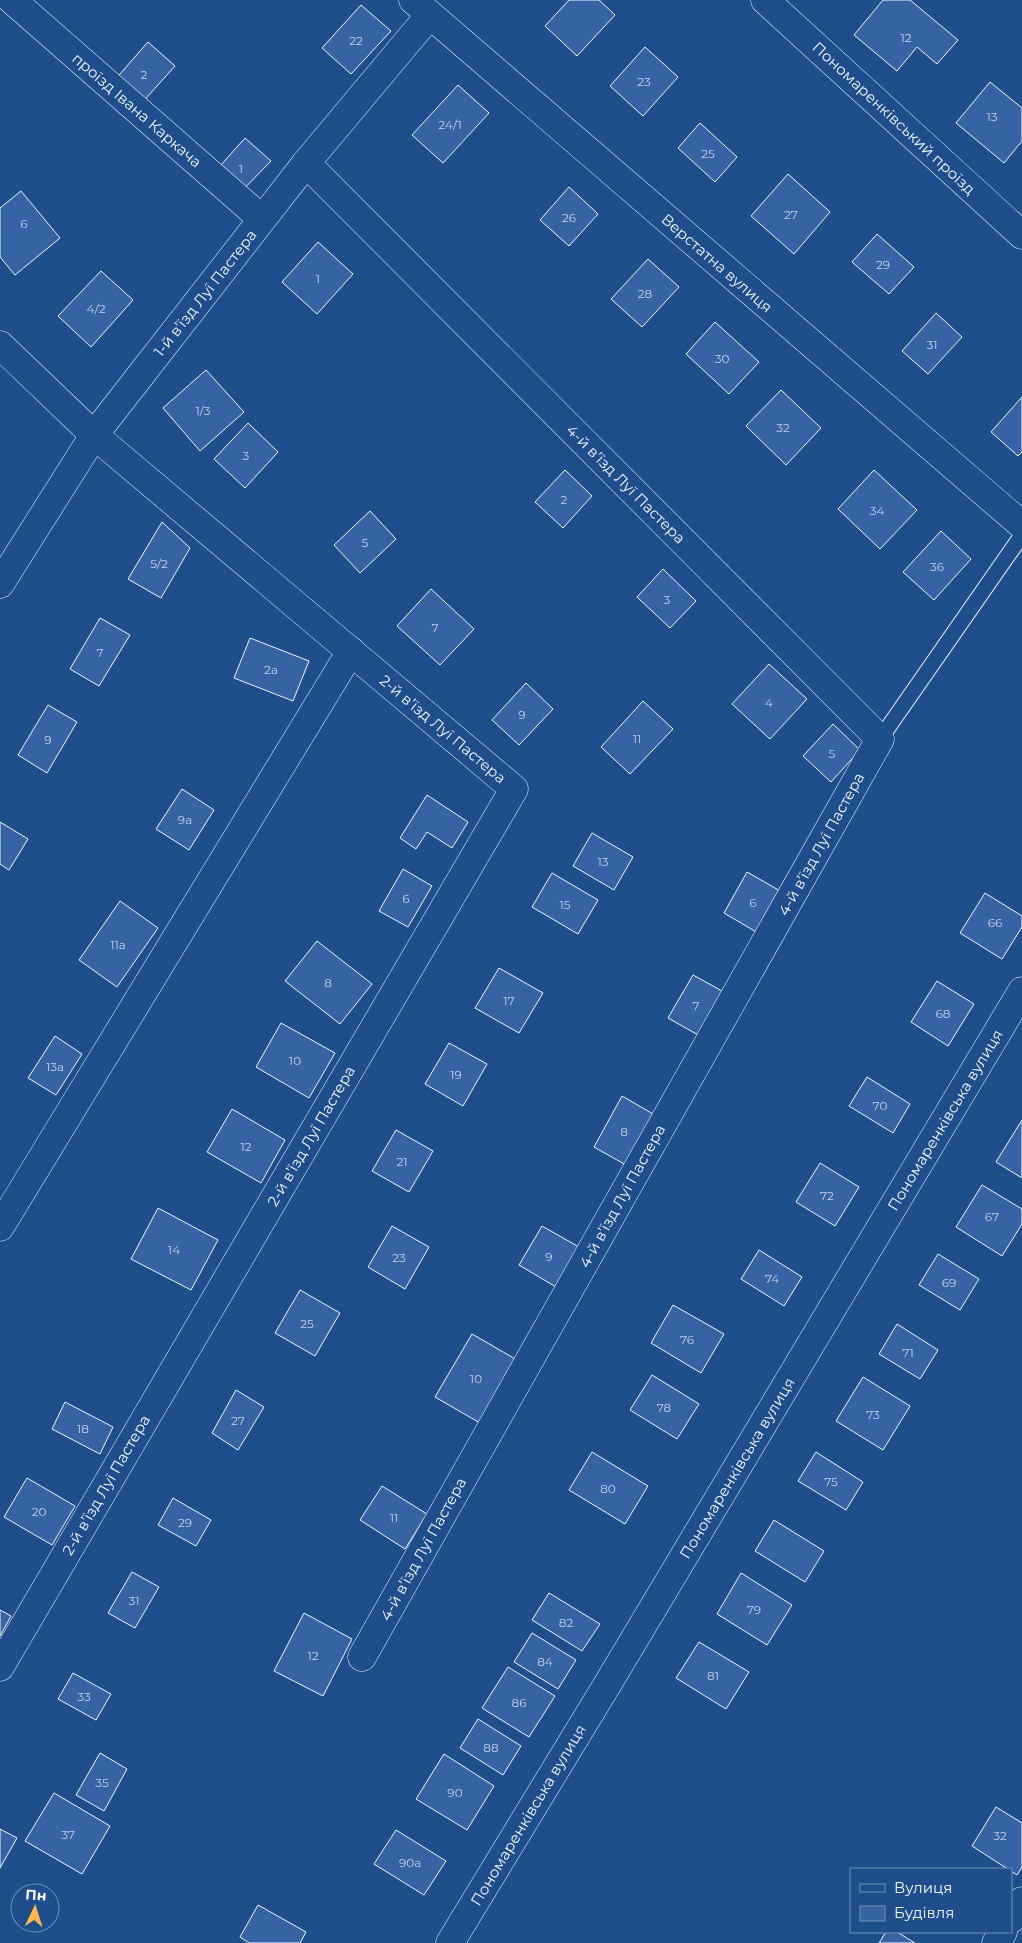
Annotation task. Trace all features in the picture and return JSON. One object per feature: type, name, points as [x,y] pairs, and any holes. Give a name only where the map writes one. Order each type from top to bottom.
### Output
[{"type":"street","name":"проїзд Івана Каркача","points":[[12,0],[262,219]]},
{"type":"street","name":"Пономаренківський проїзд","points":[[765,0],[1022,235]]},
{"type":"street","name":"1-й в’їзд Луї Пастера","points":[[0,584],[94,435],[306,162],[421,8]]},
{"type":"street","name":"Верстатна вулиця","points":[[421,8],[1022,526]]},
{"type":"street","name":"4-й в’їзд Луї Пастера","points":[[306,162],[880,739],[362,1657]]},
{"type":"street","name":"2-й в’їзд Луї Пастера","points":[[0,345],[94,435],[514,789],[0,1667]]},
{"type":"street","points":[[0,1227],[351,651]]},
{"type":"street","name":"Пономаренківська вулиця","points":[[450,1943],[607,1686],[1022,991]]},
{"type":"street","points":[[1012,1917],[1022,1901]]},
{"type":"lane","points":[[880,739],[1022,535]]},
{"type":"building","points":[[569,0],[599,0],[615,15],[577,56],[545,26]]},
{"type":"building","points":[[883,0],[910,0],[958,40],[937,64],[917,47],[897,71],[854,35]]},
{"type":"building","points":[[361,5],[391,31],[351,74],[322,48]]},
{"type":"building","points":[[148,42],[175,66],[139,106],[113,82]]},
{"type":"building","points":[[645,47],[678,77],[643,116],[610,86]]},
{"type":"building","points":[[990,82],[1022,108],[1022,141],[1004,163],[956,123]]},
{"type":"building","points":[[458,85],[489,113],[443,163],[412,135]]},
{"type":"building","points":[[700,123],[737,157],[715,182],[678,148]]},
{"type":"building","points":[[245,138],[271,161],[237,196],[213,174]]},
{"type":"building","points":[[788,174],[830,212],[794,254],[751,216]]},
{"type":"building","points":[[569,187],[598,214],[569,246],[540,220]]},
{"type":"building","points":[[21,191],[60,238],[15,275],[0,257],[0,208]]},
{"type":"building","points":[[877,234],[914,267],[889,294],[852,262]]},
{"type":"building","points":[[318,242],[353,274],[317,314],[282,282]]},
{"type":"building","points":[[648,259],[679,287],[642,327],[611,299]]},
{"type":"building","points":[[101,271],[133,300],[91,347],[58,316]]},
{"type":"building","points":[[936,313],[962,337],[928,374],[902,351]]},
{"type":"building","points":[[715,322],[759,362],[729,394],[686,354]]},
{"type":"building","points":[[206,370],[244,412],[200,451],[163,408]]},
{"type":"building","points":[[781,390],[821,428],[786,465],[746,426]]},
{"type":"building","points":[[1022,397],[1022,452],[1018,456],[991,432]]},
{"type":"building","points":[[248,423],[278,452],[245,488],[214,459]]},
{"type":"building","points":[[565,470],[592,496],[563,528],[535,502]]},
{"type":"building","points":[[874,470],[917,510],[880,549],[838,509]]},
{"type":"building","points":[[370,511],[396,539],[360,573],[334,545]]},
{"type":"building","points":[[162,522],[190,548],[161,598],[128,579]]},
{"type":"building","points":[[941,531],[971,559],[934,600],[903,572]]},
{"type":"building","points":[[663,569],[696,601],[670,628],[637,597]]},
{"type":"building","points":[[431,589],[474,629],[440,665],[397,626]]},
{"type":"building","points":[[100,618],[130,635],[99,686],[70,669]]},
{"type":"building","points":[[250,638],[309,661],[293,701],[234,678]]},
{"type":"building","points":[[769,664],[807,699],[770,739],[732,704]]},
{"type":"building","points":[[526,683],[553,709],[519,745],[492,720]]},
{"type":"building","points":[[643,701],[673,729],[630,774],[601,747]]},
{"type":"building","points":[[48,705],[77,722],[47,773],[18,755]]},
{"type":"building","points":[[833,724],[860,750],[831,782],[803,756]]},
{"type":"building","points":[[182,789],[214,810],[189,850],[156,829]]},
{"type":"building","points":[[427,795],[468,822],[452,848],[427,832],[416,849],[400,838]]},
{"type":"building","points":[[0,822],[28,839],[9,870],[0,864]]},
{"type":"building","points":[[592,833],[633,857],[614,890],[573,866]]},
{"type":"building","points":[[403,869],[432,886],[408,927],[379,911]]},
{"type":"building","points":[[747,872],[782,892],[758,933],[724,913]]},
{"type":"building","points":[[552,873],[598,900],[578,934],[532,907]]},
{"type":"building","points":[[985,893],[1022,916],[1022,927],[1002,959],[960,933]]},
{"type":"building","points":[[120,901],[158,928],[117,987],[79,960]]},
{"type":"building","points":[[317,941],[372,984],[340,1024],[285,981]]},
{"type":"building","points":[[499,968],[543,993],[519,1033],[475,1008]]},
{"type":"building","points":[[693,975],[724,992],[700,1036],[668,1018]]},
{"type":"building","points":[[937,981],[974,1004],[948,1046],[911,1022]]},
{"type":"building","points":[[281,1023],[335,1053],[309,1098],[256,1067]]},
{"type":"building","points":[[55,1036],[82,1054],[56,1095],[28,1078]]},
{"type":"building","points":[[449,1043],[487,1064],[463,1106],[425,1084]]},
{"type":"building","points":[[867,1077],[910,1104],[893,1133],[849,1106]]},
{"type":"building","points":[[622,1096],[655,1115],[626,1165],[594,1147]]},
{"type":"building","points":[[232,1109],[285,1140],[261,1183],[207,1152]]},
{"type":"building","points":[[1022,1120],[1022,1178],[996,1162]]},
{"type":"building","points":[[396,1130],[433,1151],[409,1192],[372,1171]]},
{"type":"building","points":[[820,1163],[859,1187],[835,1226],[796,1202]]},
{"type":"building","points":[[982,1185],[1022,1209],[1022,1224],[1002,1256],[956,1227]]},
{"type":"building","points":[[158,1208],[218,1240],[191,1290],[131,1259]]},
{"type":"building","points":[[392,1226],[429,1247],[405,1289],[368,1267]]},
{"type":"building","points":[[542,1226],[579,1247],[556,1287],[519,1265]]},
{"type":"building","points":[[759,1250],[802,1277],[784,1306],[741,1279]]},
{"type":"building","points":[[938,1254],[979,1279],[960,1310],[919,1285]]},
{"type":"building","points":[[300,1290],[340,1313],[315,1356],[275,1333]]},
{"type":"building","points":[[673,1305],[724,1334],[701,1373],[651,1343]]},
{"type":"building","points":[[897,1324],[938,1350],[920,1379],[879,1354]]},
{"type":"building","points":[[472,1334],[517,1360],[480,1423],[435,1397]]},
{"type":"building","points":[[652,1375],[699,1404],[677,1439],[630,1410]]},
{"type":"building","points":[[863,1377],[910,1406],[883,1450],[836,1421]]},
{"type":"building","points":[[236,1390],[264,1407],[238,1450],[212,1433]]},
{"type":"building","points":[[65,1402],[113,1427],[100,1454],[52,1429]]},
{"type":"building","points":[[592,1452],[648,1486],[625,1524],[569,1490]]},
{"type":"building","points":[[816,1452],[863,1482],[846,1510],[798,1481]]},
{"type":"building","points":[[27,1478],[75,1506],[52,1545],[4,1517]]},
{"type":"building","points":[[382,1486],[427,1514],[405,1549],[360,1520]]},
{"type":"building","points":[[173,1498],[211,1520],[196,1546],[158,1525]]},
{"type":"building","points":[[774,1520],[824,1551],[805,1582],[755,1551]]},
{"type":"building","points":[[132,1572],[159,1587],[135,1628],[108,1613]]},
{"type":"building","points":[[741,1573],[792,1605],[767,1645],[717,1614]]},
{"type":"building","points":[[549,1593],[600,1624],[582,1651],[532,1620]]},
{"type":"building","points":[[0,1610],[11,1616],[0,1636]]},
{"type":"building","points":[[304,1613],[352,1639],[323,1696],[274,1671]]},
{"type":"building","points":[[532,1633],[576,1660],[558,1689],[514,1662]]},
{"type":"building","points":[[699,1642],[749,1672],[726,1709],[676,1678]]},
{"type":"building","points":[[508,1667],[555,1696],[529,1737],[482,1708]]},
{"type":"building","points":[[73,1673],[111,1694],[96,1720],[58,1699]]},
{"type":"building","points":[[478,1719],[521,1746],[503,1775],[460,1748]]},
{"type":"building","points":[[100,1753],[127,1769],[104,1811],[76,1795]]},
{"type":"building","points":[[444,1754],[494,1786],[467,1830],[416,1799]]},
{"type":"building","points":[[54,1793],[110,1826],[82,1874],[25,1841]]},
{"type":"building","points":[[996,1807],[1022,1823],[1022,1867],[1017,1875],[1012,1872],[1012,1868],[1006,1868],[972,1846]]},
{"type":"building","points":[[0,1829],[17,1838],[0,1868]]},
{"type":"building","points":[[396,1830],[446,1861],[424,1895],[374,1864]]},
{"type":"building","points":[[258,1905],[306,1932],[300,1943],[249,1943],[240,1937]]},
{"type":"building","points":[[885,1933],[899,1933],[915,1943],[879,1943]]}]
